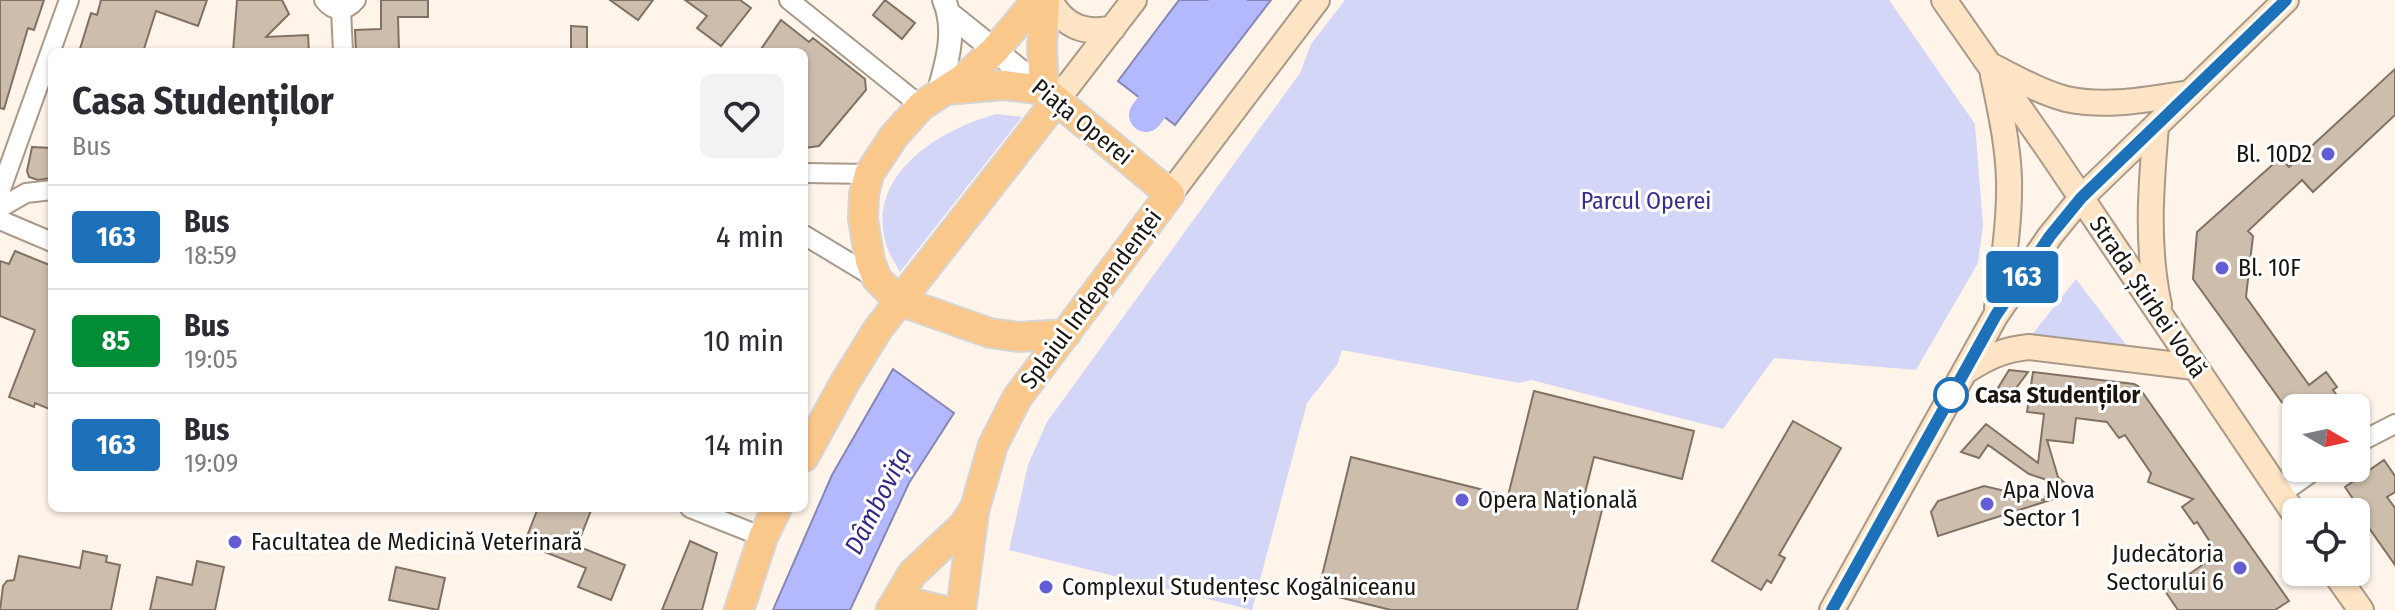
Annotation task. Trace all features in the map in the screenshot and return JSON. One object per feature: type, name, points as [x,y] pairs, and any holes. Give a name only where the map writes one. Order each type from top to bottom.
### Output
[{"type":"main road","points":[[871,341],[879,305],[877,279],[870,261],[863,219],[869,174],[894,136],[935,96],[994,51],[1037,0]]},
{"type":"main road","points":[[1048,0],[1042,48],[1050,95]]},
{"type":"main road","points":[[1048,0],[1061,17],[1078,28],[1095,31],[1113,28]]},
{"type":"main road","points":[[808,450],[871,341],[899,301],[1050,95],[1113,28],[1134,0]]},
{"type":"main road","name":"Splaiul Independenței","points":[[891,610],[912,574],[956,533],[975,508],[986,464],[1007,416],[1317,0]]},
{"type":"main road","name":"Strada Știrbei Vodă","points":[[1944,0],[2284,498]]},
{"type":"main road","points":[[1832,610],[1996,315],[2050,236],[2081,198],[2286,0]]},
{"type":"main road","points":[[1990,65],[2052,95],[2091,103],[2129,102],[2190,93]]},
{"type":"main road","points":[[1990,65],[2003,125],[2009,178],[2006,241],[1996,315]]},
{"type":"main road","points":[[935,96],[985,84],[1050,95]]},
{"type":"main road","name":"Piața Operei","points":[[1050,95],[1170,194]]},
{"type":"main road","points":[[2156,126],[2149,224],[2153,278],[2162,319]]},
{"type":"main road","points":[[877,279],[899,301],[990,333],[1018,337],[1066,334]]},
{"type":"main road","points":[[1964,372],[2005,350],[2029,347],[2194,367]]},
{"type":"main road","points":[[961,610],[975,508]]},
{"type":"main road","points":[[739,610],[763,537],[775,512]]},
{"type":"main road","points":[[2344,586],[2361,610]]},
{"type":"main road","points":[[891,610],[917,604],[942,610]]},
{"type":"street","points":[[52,48],[69,0]]},
{"type":"street","points":[[789,0],[935,96],[948,55],[947,8]]},
{"type":"street","points":[[340,3],[343,48]]},
{"type":"street","name":"Piața Operei","points":[[947,8],[994,51],[1050,95]]},
{"type":"street","points":[[0,192],[48,58]]},
{"type":"street","points":[[808,173],[869,174]]},
{"type":"street","points":[[0,208],[26,193],[48,190]]},
{"type":"street","points":[[0,220],[48,240]]},
{"type":"street","points":[[808,237],[877,279]]},
{"type":"street","points":[[2370,437],[2395,424]]},
{"type":"street","points":[[2281,494],[2298,482]]},
{"type":"street","points":[[700,512],[763,537]]},
{"type":"green space","name":"Parcul Operei","points":[[1345,0],[1889,0],[1975,124],[1983,225],[1978,263],[1916,370],[1774,358],[1723,429],[1531,380],[1519,383],[1342,350],[1337,365],[1307,403],[1252,610],[1009,550],[1028,465],[1047,422],[1300,73],[1311,44]]},
{"type":"green space","points":[[997,114],[1022,117],[900,272],[888,250],[883,224],[885,200],[895,179],[930,144],[952,131]]},
{"type":"green space","points":[[2076,279],[2127,346],[2031,336]]},
{"type":"water","points":[[1179,0],[1271,0],[1175,125],[1118,81]]},
{"type":"water","points":[[893,369],[954,413],[909,483],[850,610],[773,610],[832,475]]},
{"type":"building","points":[[0,0],[44,0],[34,30],[28,28],[4,109],[0,108]]},
{"type":"building","points":[[101,0],[207,0],[198,26],[156,11],[144,48],[80,48],[91,13],[97,15]]},
{"type":"building","points":[[237,0],[282,0],[289,14],[266,37],[308,35],[309,48],[233,48]]},
{"type":"building","points":[[381,0],[428,0],[428,17],[398,17],[399,48],[356,48],[355,30],[381,29]]},
{"type":"building","points":[[610,0],[653,0],[638,20]]},
{"type":"building","points":[[685,0],[740,0],[751,8],[721,46],[697,28],[707,16]]},
{"type":"building","points":[[885,0],[915,23],[902,39],[873,15]]},
{"type":"building","points":[[781,20],[809,42],[813,38],[865,79],[866,90],[819,146],[808,147],[808,48],[762,48]]},
{"type":"building","points":[[571,26],[587,27],[587,48],[571,48]]},
{"type":"building","points":[[2395,69],[2395,115],[2313,192],[2302,180],[2248,231],[2253,236],[2246,297],[2309,385],[2326,372],[2337,387],[2333,390],[2336,394],[2282,394],[2282,402],[2193,279],[2197,232],[2280,158],[2289,167]]},
{"type":"building","points":[[32,147],[48,148],[48,179],[29,177],[27,171]]},
{"type":"building","points":[[15,251],[48,264],[48,408],[35,403],[34,407],[9,397],[35,330],[0,316],[0,261],[9,264]]},
{"type":"building","points":[[2009,370],[2028,372],[2008,399],[1998,388]]},
{"type":"building","points":[[2033,372],[2138,386],[2289,601],[2275,610],[2178,610],[2165,591],[2218,554],[2197,522],[2194,524],[2182,507],[2193,499],[2148,482],[2151,473],[2125,435],[2119,438],[2107,422],[2076,418],[2073,443],[2047,440],[2058,477],[2066,484],[2060,484],[2063,496],[1938,536],[1931,512],[1938,501],[1984,486],[2044,500],[2050,481],[2029,474],[1988,445],[1979,458],[1961,452],[1986,424],[2038,463],[2044,414],[2027,412]]},
{"type":"building","name":"Opera Națională","points":[[1534,391],[1694,431],[1682,479],[1594,457],[1582,505],[1602,510],[1577,610],[1391,610],[1318,592],[1351,457],[1508,496]]},
{"type":"building","points":[[1793,421],[1841,448],[1779,555],[1785,558],[1771,583],[1767,580],[1761,590],[1712,561]]},
{"type":"building","points":[[2384,460],[2395,476],[2395,492],[2387,497],[2395,508],[2395,565],[2370,529],[2370,498],[2352,498],[2345,487],[2352,482],[2370,482],[2370,470]]},
{"type":"building","points":[[536,512],[590,512],[577,546],[625,565],[611,600],[578,587],[586,568],[524,544]]},
{"type":"building","points":[[690,541],[717,553],[702,610],[662,610]]},
{"type":"building","points":[[83,551],[107,556],[106,562],[120,565],[111,610],[0,610],[3,586],[7,581],[14,580],[19,556],[80,568]]},
{"type":"building","points":[[197,561],[224,567],[215,610],[150,610],[157,577],[192,585]]},
{"type":"building","points":[[396,567],[445,578],[438,610],[389,600]]},
{"type":"waterway","name":"Dâmbovița","points":[[1146,115],[1230,0]]},
{"type":"bus line","name":"163","points":[[1832,610],[1996,315],[2050,236],[2081,198],[2286,0]]},
{"type":"place","name":"Bl. 10D2","points":[[2328,154]]},
{"type":"place","name":"Bl. 10F","points":[[2222,268]]},
{"type":"place","name":"Casa Studenților","points":[[1951,395]]},
{"type":"place","name":"Opera Națională","points":[[1462,500]]},
{"type":"place","name":"Apa Nova Sector 1","points":[[1987,504]]},
{"type":"place","name":"Facultatea de Medicină Veterinară","points":[[235,542]]},
{"type":"place","name":"Judecătoria Sectorului 6","points":[[2240,568]]},
{"type":"place","name":"Complexul Studențesc Kogălniceanu","points":[[1046,587]]}]
